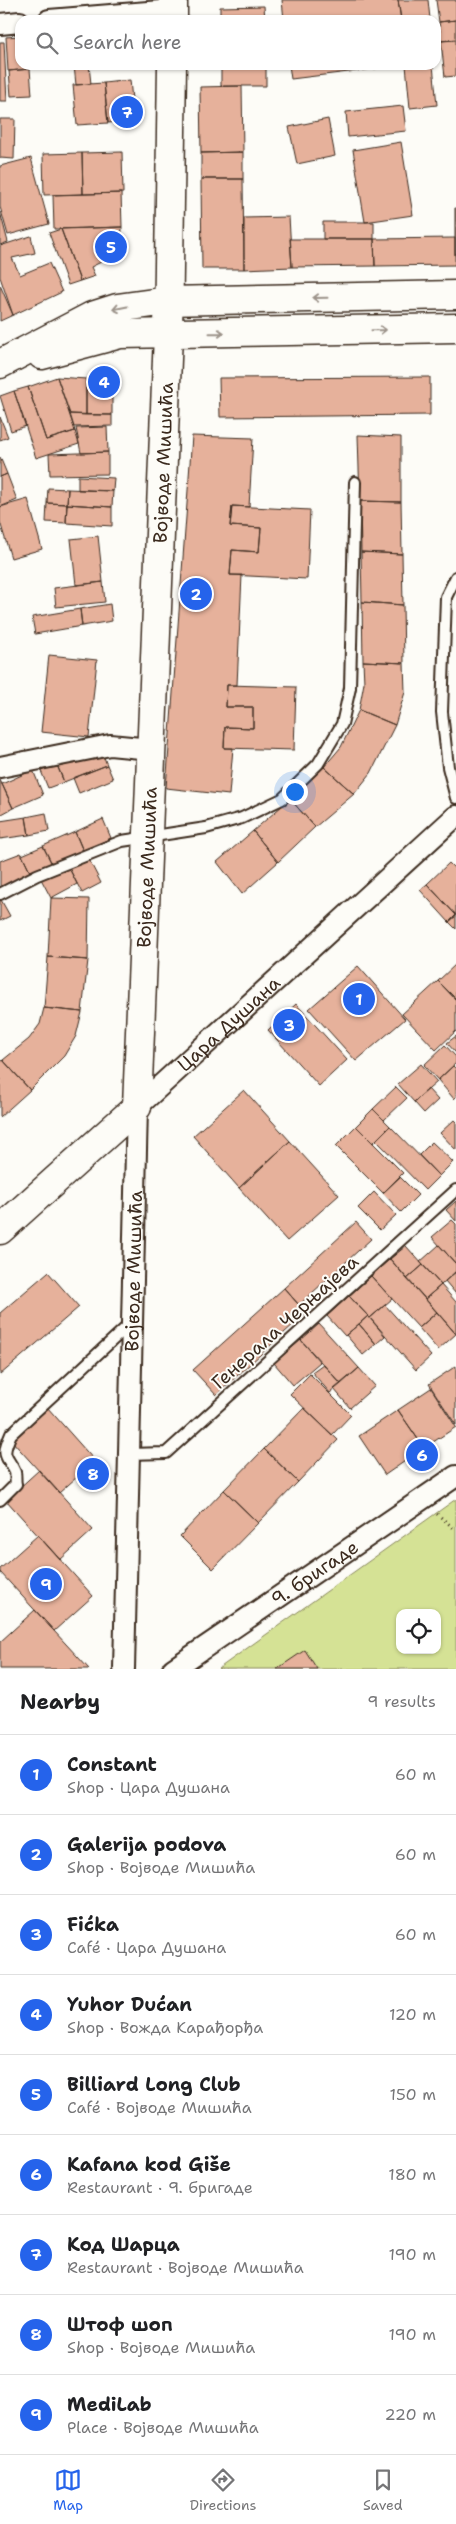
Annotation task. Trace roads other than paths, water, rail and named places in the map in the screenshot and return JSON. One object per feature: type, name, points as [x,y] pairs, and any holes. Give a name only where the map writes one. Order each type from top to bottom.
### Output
[{"type":"street","points":[[111,15],[173,10]]},
{"type":"street","points":[[0,24],[15,22]]},
{"type":"street","name":"Војводе Мишића","points":[[124,1669],[137,1106],[168,334],[172,70]]},
{"type":"street","points":[[0,366],[92,316],[116,308],[168,300],[456,295]]},
{"type":"street","points":[[0,366],[120,334],[456,328]]},
{"type":"street","points":[[0,767],[110,745],[151,749]]},
{"type":"street","name":"Цара Душана","points":[[0,1230],[456,816]]},
{"type":"street","name":"9. бригаде","points":[[173,1669],[456,1476]]},
{"type":"lane","points":[[0,894],[37,875],[122,841],[206,828],[242,818],[282,799],[318,764],[342,724],[350,688],[355,482]]},
{"type":"lane","points":[[456,578],[446,596],[442,712],[448,767],[456,798]]},
{"type":"lane","name":"Генерала Черњајева","points":[[128,1454],[166,1453],[456,1190]]},
{"type":"lane","points":[[0,1500],[16,1484],[15,1472],[3,1458],[2,1445],[11,1434],[131,1322]]},
{"type":"place","name":"Код Шарца","points":[[127,112]]},
{"type":"place","name":"Billiard Long Club","points":[[111,247]]},
{"type":"place","name":"Yuhor Dućan","points":[[104,382]]},
{"type":"place","name":"Galerija podova","points":[[196,594]]},
{"type":"place","name":"Constant","points":[[359,999]]},
{"type":"place","name":"Fićka","points":[[289,1025]]},
{"type":"place","name":"Kafana kod Giše","points":[[422,1455]]},
{"type":"place","name":"Штоф шоп","points":[[93,1474]]},
{"type":"place","name":"MediLab","points":[[46,1584]]}]
